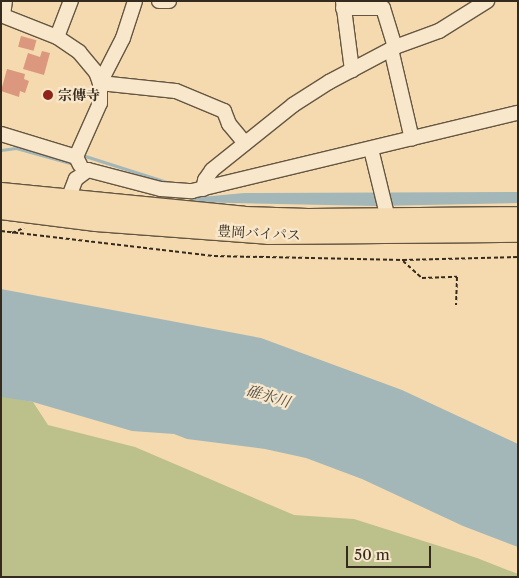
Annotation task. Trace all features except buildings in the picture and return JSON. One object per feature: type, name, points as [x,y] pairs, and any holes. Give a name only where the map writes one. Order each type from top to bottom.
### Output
[{"type":"highway","name":"豊岡バイパス","points":[[1,193],[60,215],[244,217],[387,214],[518,217]]},
{"type":"highway","name":"豊岡バイパス","points":[[1,209],[268,234],[518,232]]},
{"type":"street","points":[[57,37],[71,1]]},
{"type":"street","points":[[76,157],[100,103],[100,83],[123,38],[134,1]]},
{"type":"street","points":[[159,1],[168,1]]},
{"type":"street","points":[[203,189],[212,170],[293,105],[393,48],[439,31],[486,1]]},
{"type":"street","points":[[352,70],[343,5],[383,8],[412,139]]},
{"type":"street","points":[[3,10],[57,37],[79,52],[100,83],[176,91],[224,110],[229,124],[245,143]]},
{"type":"street","points":[[60,215],[76,179],[84,172],[98,170],[177,192],[203,189],[518,113]]},
{"type":"street","points":[[1,134],[76,157],[84,172]]},
{"type":"street","points":[[372,149],[387,214]]},
{"type":"path","points":[[1,231],[214,256],[403,260],[518,257]]},
{"type":"path","points":[[403,260],[422,278],[456,277],[456,305]]},
{"type":"green space","points":[[1,396],[33,402],[48,425],[135,447],[294,515],[354,519],[477,558],[518,574],[518,577],[1,577]]},
{"type":"water","points":[[518,192],[518,203],[376,206],[190,202],[191,198],[244,193]]},
{"type":"water","name":"碓氷川","points":[[1,289],[261,338],[402,390],[518,444],[518,547],[463,526],[362,479],[306,458],[265,449],[187,439],[174,434],[132,431],[33,402],[1,397]]},
{"type":"waterway","points":[[1,150],[16,148],[70,163]]},
{"type":"waterway","points":[[82,155],[170,183]]},
{"type":"place","name":"宗傳寺","points":[[48,95]]}]
